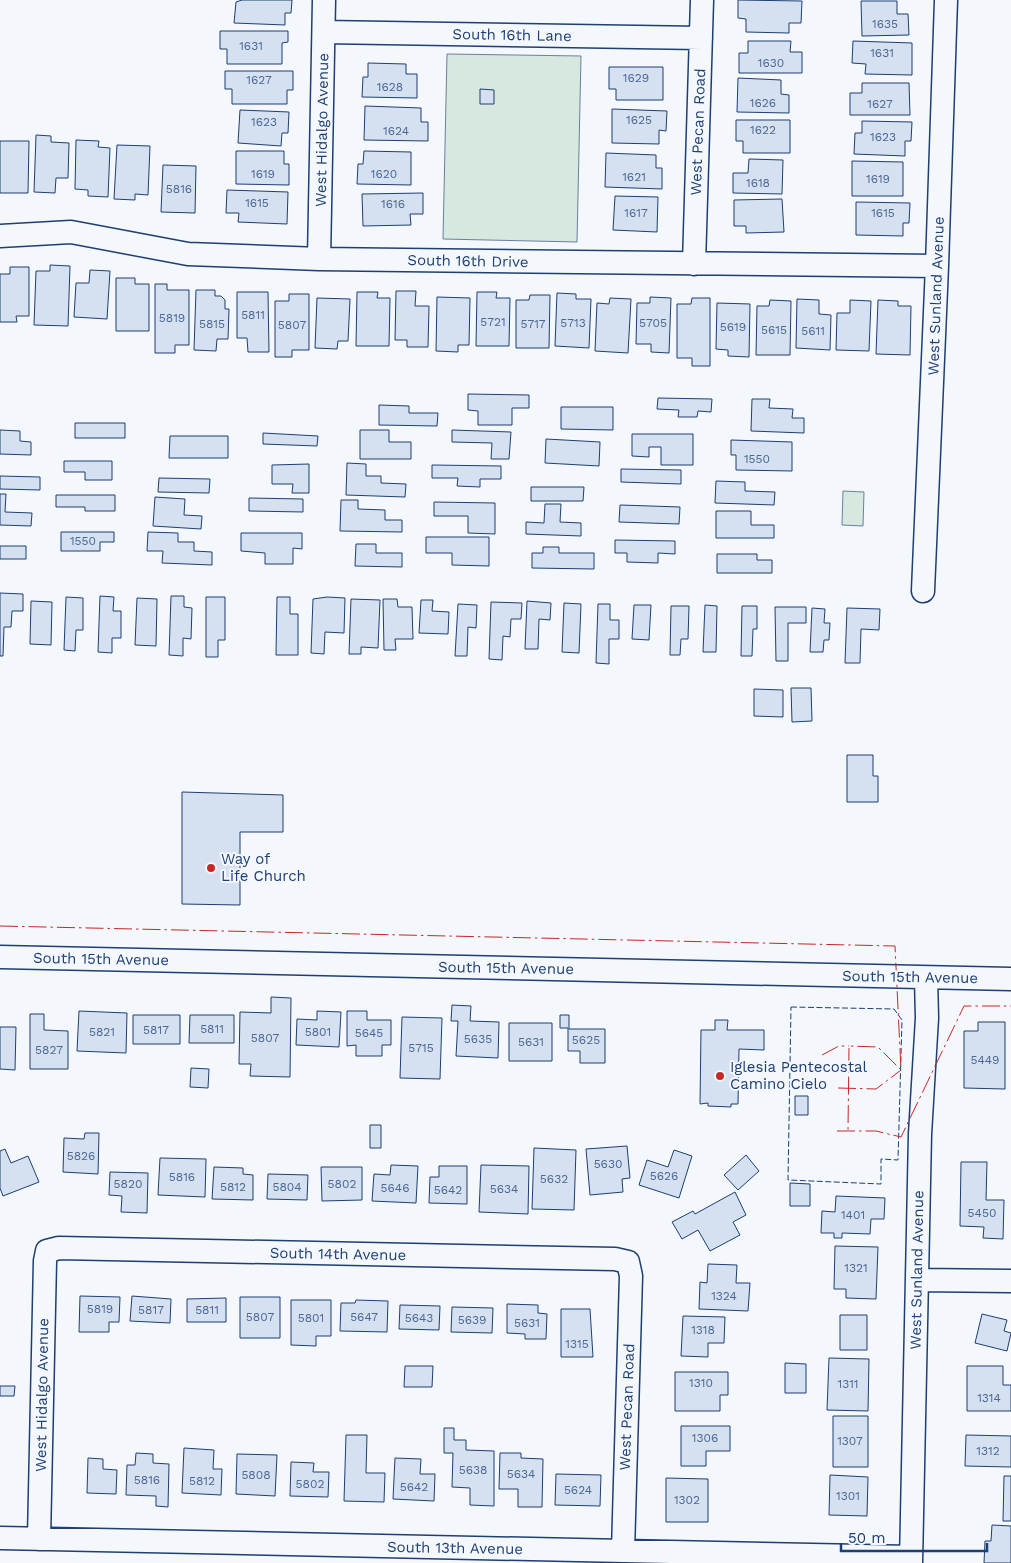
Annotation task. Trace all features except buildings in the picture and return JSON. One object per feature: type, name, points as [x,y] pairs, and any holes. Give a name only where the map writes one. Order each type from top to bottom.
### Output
[{"type":"street","name":"West Hidalgo Avenue","points":[[320,259],[324,0]]},
{"type":"street","name":"West Pecan Road","points":[[694,264],[702,0]]},
{"type":"street","name":"West Sunland Avenue","points":[[923,591],[946,0]]},
{"type":"street","name":"South 16th Lane","points":[[324,32],[701,38]]},
{"type":"street","name":"South 16th Drive","points":[[0,236],[71,232],[188,254],[320,259],[937,266]]},
{"type":"street","name":"South 15th Avenue","points":[[0,957],[1011,979]]},
{"type":"street","name":"West Sunland Avenue","points":[[911,1560],[920,1134],[927,1018],[926,978]]},
{"type":"street","name":"South 14th Avenue","points":[[47,1251],[79,1249],[615,1259],[628,1262]]},
{"type":"street","name":"West Hidalgo Avenue","points":[[39,1539],[45,1261],[47,1251]]},
{"type":"street","name":"West Pecan Road","points":[[623,1551],[631,1276],[628,1262]]},
{"type":"street","points":[[918,1280],[1011,1281]]},
{"type":"street","name":"South 13th Avenue","points":[[0,1538],[623,1551],[911,1560]]},
{"type":"shaded area","points":[[447,54],[581,56],[577,242],[443,239]]},
{"type":"shaded area","points":[[843,491],[864,492],[863,526],[842,525]]},
{"type":"fence","points":[[791,1007],[894,1009],[902,1020],[898,1160],[881,1159],[881,1184],[788,1180],[791,1007]]},
{"type":"power","points":[[0,926],[895,946],[901,1070],[878,1047],[849,1046],[848,1131]]},
{"type":"power","points":[[837,1131],[876,1131],[901,1137],[964,1006],[1011,1006]]},
{"type":"power","points":[[822,1055],[839,1046],[849,1046]]},
{"type":"power","points":[[838,1088],[876,1089],[901,1070]]},
{"type":"place","name":"Way of Life Church","points":[[211,868]]},
{"type":"place","name":"Iglesia Pentecostal Camino Cielo","points":[[720,1076]]}]
